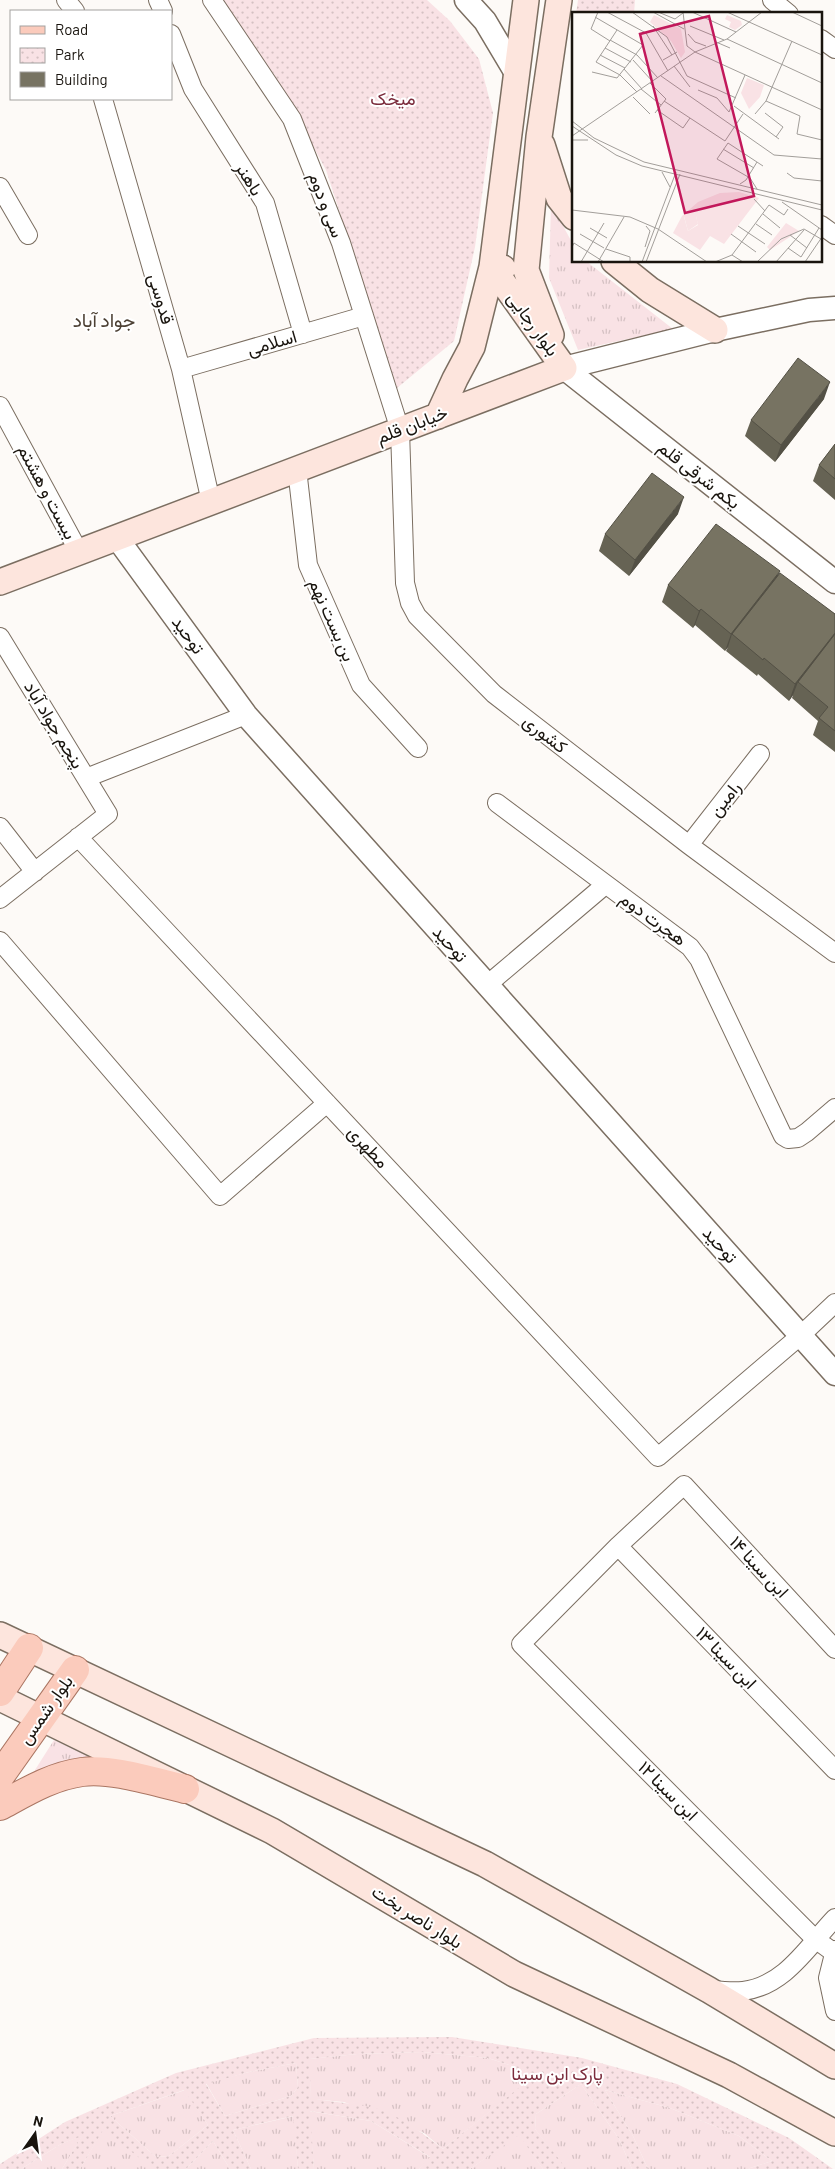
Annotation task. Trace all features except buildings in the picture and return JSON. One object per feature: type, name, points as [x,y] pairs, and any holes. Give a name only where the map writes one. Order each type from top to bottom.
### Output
[{"type":"main road","points":[[438,416],[454,379],[472,347],[492,268],[526,0]]},
{"type":"main road","name":"بلوار رجایی","points":[[559,0],[539,137],[526,270],[564,368]]},
{"type":"main road","points":[[539,137],[560,198],[572,215]]},
{"type":"main road","points":[[615,262],[650,290],[715,330]]},
{"type":"main road","points":[[492,268],[526,270]]},
{"type":"main road","name":"بلوار رجایی","points":[[492,268],[564,368]]},
{"type":"main road","name":"خیابان قلم","points":[[2,577],[117,538],[564,368]]},
{"type":"main road","points":[[0,1635],[485,1864],[709,1990],[835,2066]]},
{"type":"main road","points":[[0,1692],[29,1648]]},
{"type":"main road","name":"بلوار شمس","points":[[0,1776],[75,1670]]},
{"type":"main road","name":"بلوار ناصر بخت","points":[[0,1698],[272,1831],[514,1974],[728,2075],[835,2133]]},
{"type":"main road","points":[[0,1806],[44,1783],[82,1772],[104,1772],[185,1788]]},
{"type":"street","points":[[66,0],[74,10]]},
{"type":"street","name":"سی و دوم","points":[[212,0],[292,119],[341,243],[400,430]]},
{"type":"street","points":[[466,0],[485,21],[516,73]]},
{"type":"street","points":[[772,0],[787,12]]},
{"type":"street","name":"باهنر","points":[[172,36],[193,89],[265,203],[303,334]]},
{"type":"street","points":[[822,40],[835,49]]},
{"type":"street","name":"قدوسی","points":[[103,100],[181,369],[210,502]]},
{"type":"street","points":[[0,187],[28,235]]},
{"type":"street","points":[[822,225],[835,235]]},
{"type":"street","name":"خیابان قلم","points":[[564,368],[715,330],[809,310],[835,308]]},
{"type":"street","name":"اسلامی","points":[[181,369],[364,316]]},
{"type":"street","name":"یکم شرقی قلم","points":[[564,368],[835,582]]},
{"type":"street","name":"بیست و هشتم","points":[[0,406],[79,552]]},
{"type":"street","name":"کشوری","points":[[400,430],[406,583],[410,603],[416,616],[494,694],[689,845],[835,953]]},
{"type":"street","name":"بن بست نهم","points":[[297,469],[308,565],[362,685],[418,748]]},
{"type":"street","name":"توحید","points":[[117,538],[246,715],[835,1374]]},
{"type":"street","name":"پنجم جواد آباد","points":[[0,637],[108,814],[78,838]]},
{"type":"street","points":[[86,778],[246,715]]},
{"type":"street","name":"رامین","points":[[689,845],[760,754]]},
{"type":"street","name":"هجرت دوم","points":[[497,803],[690,947],[699,958],[783,1136],[788,1139],[798,1138],[835,1108]]},
{"type":"street","points":[[0,827],[35,872]]},
{"type":"street","points":[[0,899],[78,838]]},
{"type":"street","name":"مطهری","points":[[78,838],[658,1457],[800,1336]]},
{"type":"street","points":[[487,985],[606,885]]},
{"type":"street","points":[[0,941],[220,1196],[327,1103]]},
{"type":"street","points":[[800,1336],[835,1303]]},
{"type":"street","name":"ابن سینا ۱۴","points":[[618,1546],[684,1485],[835,1649]]},
{"type":"street","name":"ابن سینا ۱۲","points":[[618,1546],[521,1644],[815,1939],[834,1951]]},
{"type":"street","name":"ابن سینا ۱۳","points":[[618,1546],[835,1770]]},
{"type":"street","points":[[709,1990],[743,1991],[765,1985],[790,1969],[835,1918]]},
{"type":"street","points":[[834,1951],[828,1978],[835,2010]]},
{"type":"green space","name":"میخک","points":[[218,0],[427,0],[450,21],[479,59],[493,113],[475,247],[454,341],[397,388],[326,170],[274,74]]},
{"type":"green space","points":[[578,0],[635,0],[634,12],[576,12]]},
{"type":"green space","points":[[551,204],[572,242],[572,262],[587,262],[673,329],[578,350],[549,278]]},
{"type":"green space","points":[[54,1740],[106,1764],[28,1781]]},
{"type":"green space","name":"پارک ابن سینا","points":[[452,2037],[582,2058],[677,2084],[789,2138],[833,2169],[747,2169],[772,2161],[739,2136],[670,2108],[605,2090],[633,2136],[648,2169],[632,2169],[619,2139],[581,2084],[536,2114],[535,2129],[562,2163],[563,2169],[543,2169],[519,2135],[470,2169],[419,2169],[430,2157],[371,2121],[310,2111],[314,2169],[298,2169],[293,2116],[233,2130],[251,2169],[230,2169],[213,2141],[186,2169],[154,2169],[103,2130],[80,2169],[62,2169],[82,2136],[61,2144],[21,2169],[0,2169],[0,2164],[65,2122],[176,2073],[314,2038]],"holes":[[[422,2052],[488,2058],[536,2074],[443,2149],[408,2123],[384,2111],[367,2106],[311,2098],[310,2059],[357,2054]],[[296,2063],[298,2087],[291,2096],[225,2116],[206,2084],[249,2072]],[[184,2090],[208,2125],[169,2156],[156,2157],[110,2116]]]},
{"type":"green space","points":[[422,2052],[488,2058],[537,2074],[443,2149],[424,2133],[344,2102],[311,2099],[309,2059],[357,2054]]},
{"type":"green space","points":[[296,2063],[298,2087],[291,2096],[225,2116],[206,2083],[249,2072]]},
{"type":"green space","points":[[581,2084],[619,2139],[632,2169],[563,2169],[561,2163],[535,2129],[536,2114]]},
{"type":"green space","points":[[185,2090],[208,2125],[169,2156],[156,2157],[110,2116]]},
{"type":"green space","points":[[605,2090],[670,2108],[739,2136],[772,2161],[747,2169],[648,2169],[633,2136]]},
{"type":"green space","points":[[309,2111],[371,2121],[431,2158],[419,2169],[314,2169]]},
{"type":"green space","points":[[294,2116],[298,2169],[251,2169],[233,2130]]},
{"type":"green space","points":[[103,2129],[155,2168],[80,2169]]},
{"type":"green space","points":[[519,2134],[543,2169],[470,2169]]},
{"type":"green space","points":[[83,2135],[62,2169],[21,2169],[61,2144]]},
{"type":"green space","points":[[213,2141],[230,2169],[186,2169]]},
{"type":"district","name":"جواد آباد","points":[[104,320]]}]
